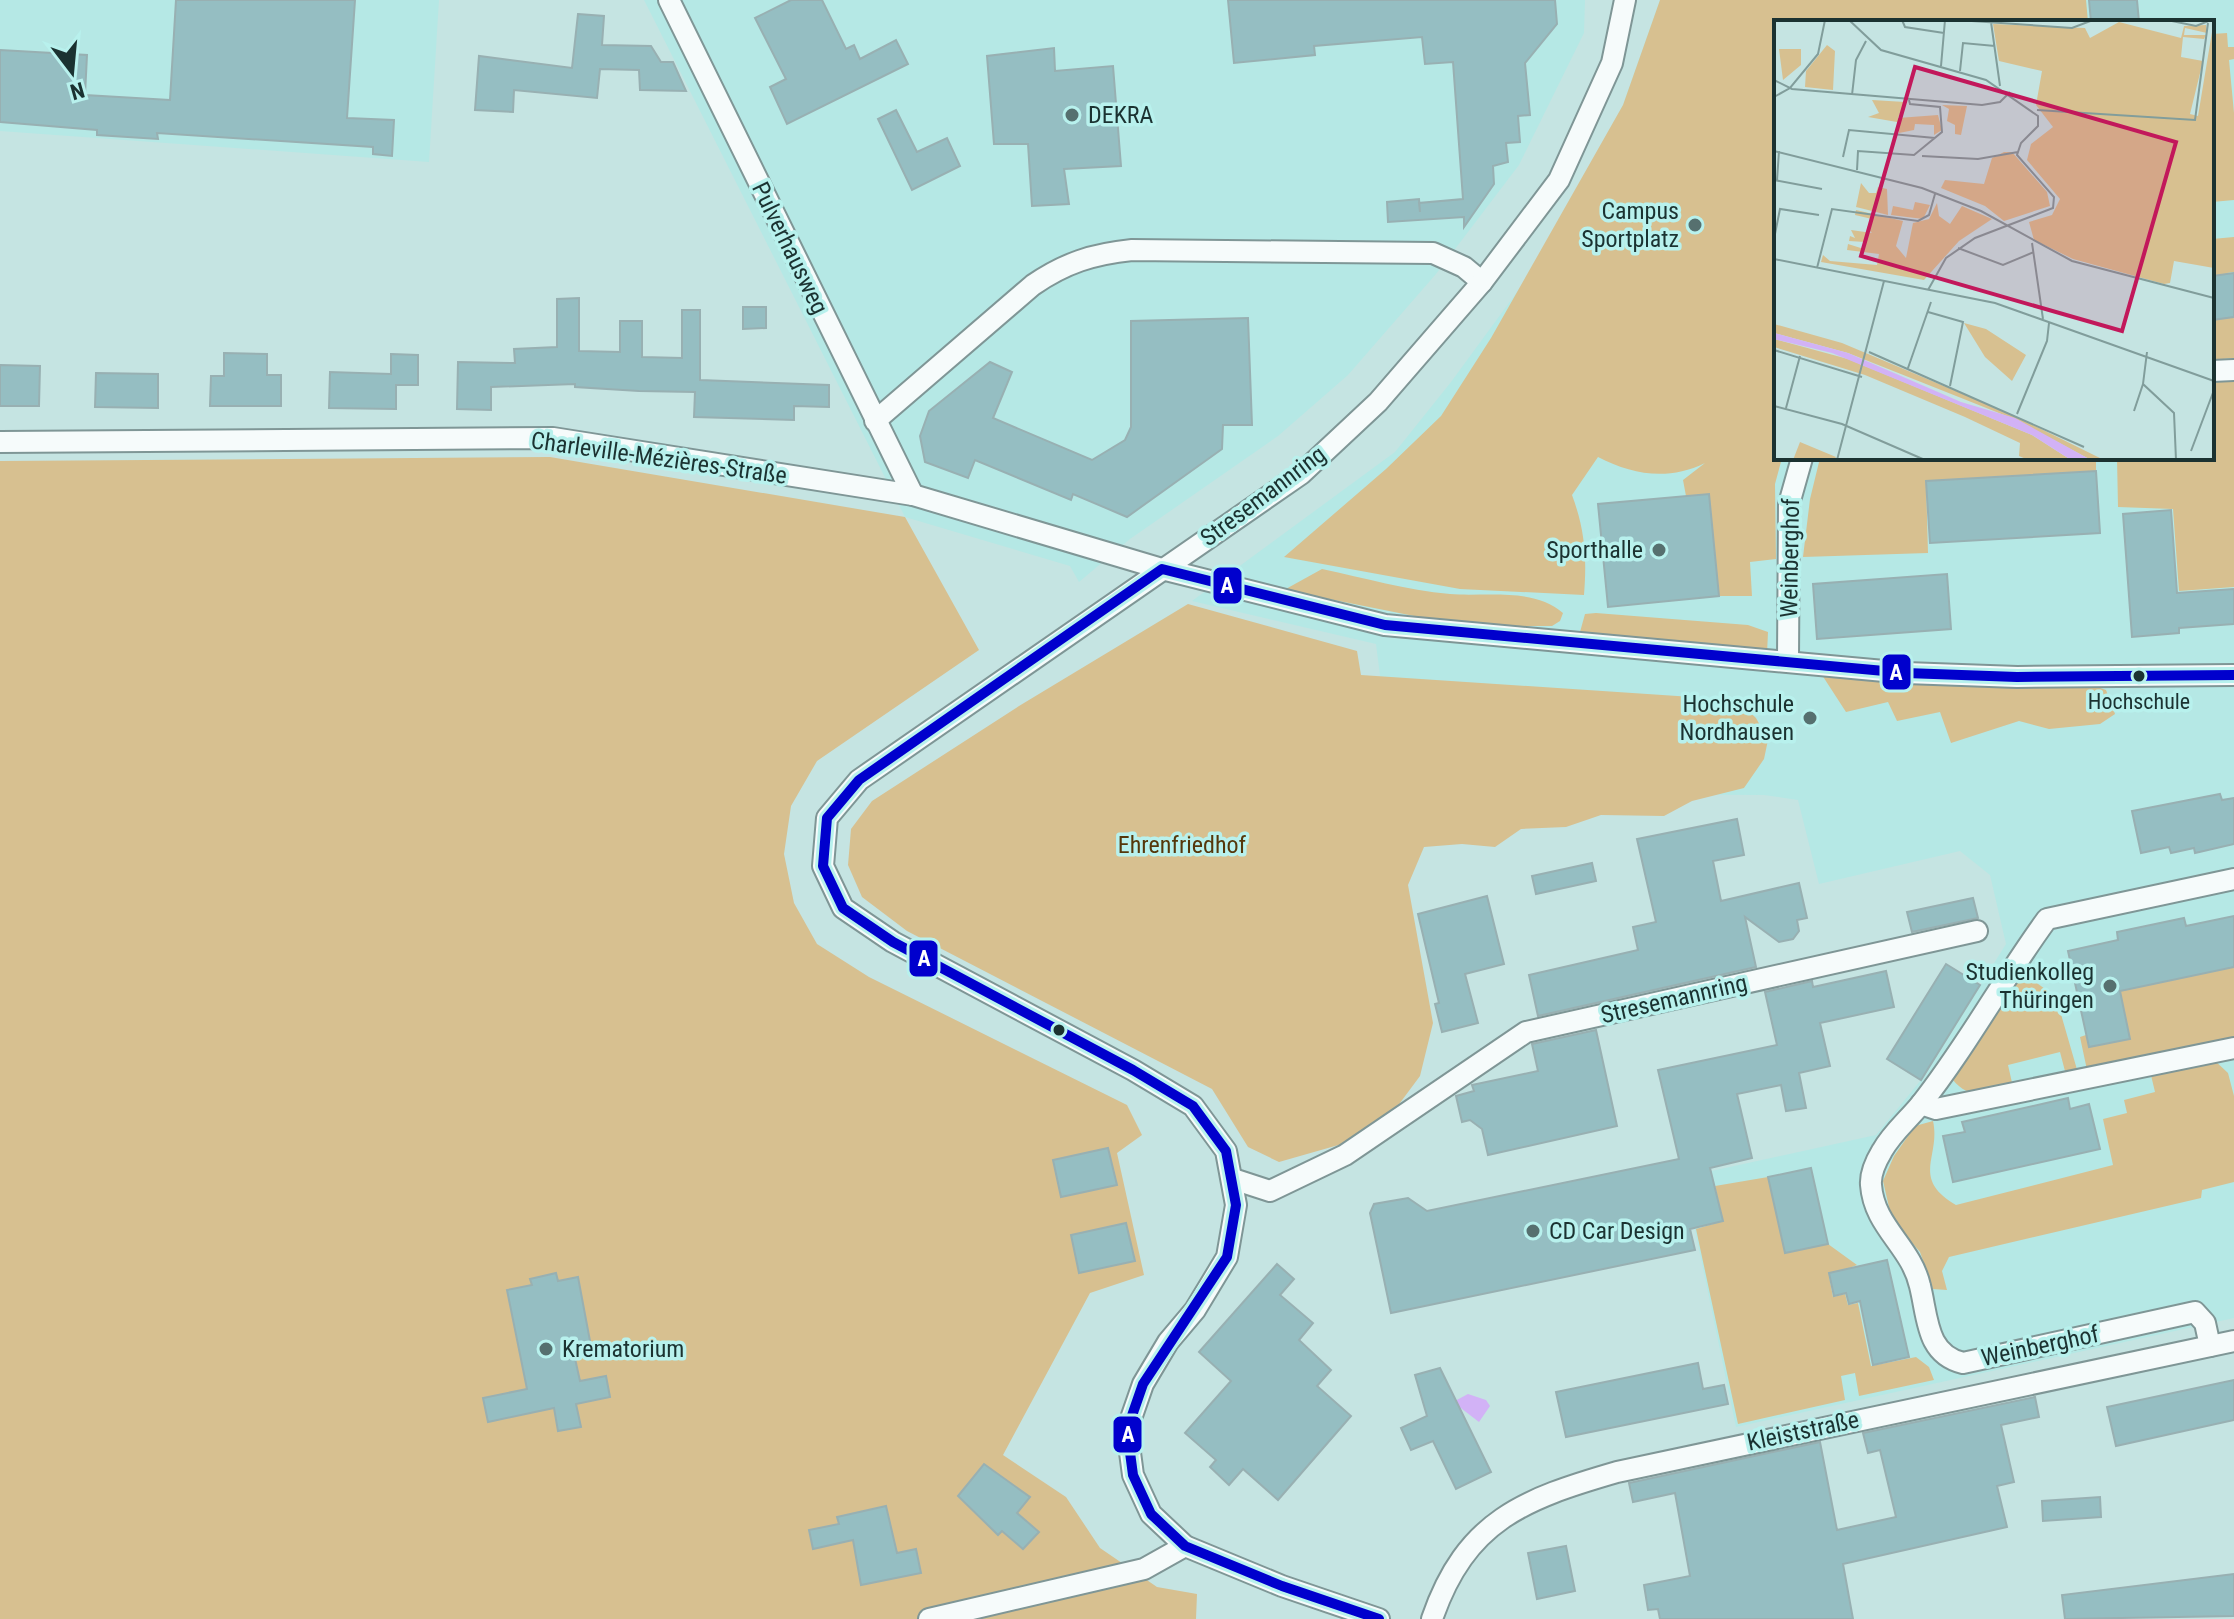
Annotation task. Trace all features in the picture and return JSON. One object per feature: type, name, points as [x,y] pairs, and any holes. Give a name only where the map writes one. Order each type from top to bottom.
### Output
[{"type":"street","name":"Pulverhausweg","points":[[669,0],[913,495]]},
{"type":"street","name":"Stresemannring","points":[[1379,1619],[1282,1586],[1185,1546],[1151,1514],[1133,1475],[1127,1430],[1143,1384],[1168,1342],[1195,1310],[1227,1257],[1236,1205],[1226,1151],[1193,1106],[1133,1070],[893,942],[843,908],[823,866],[827,818],[859,780],[1301,474],[1378,402],[1482,282],[1559,180],[1612,63],[1625,0]]},
{"type":"street","points":[[875,421],[1033,285],[1059,267],[1095,254],[1132,250],[1433,253],[1464,267],[1482,282]]},
{"type":"street","points":[[2214,371],[2234,370]]},
{"type":"street","name":"Charleville-Mézières-Straße","points":[[0,442],[553,438],[913,495],[1162,569],[1385,625],[1922,674],[2234,675]]},
{"type":"street","name":"Weinberghof","points":[[1788,660],[1789,504],[1801,460]]},
{"type":"street","name":"Weinberghof","points":[[2210,1346],[2205,1323],[2195,1312],[1963,1363],[1946,1359],[1934,1346],[1910,1256],[1884,1229],[1870,1181],[1883,1149],[1921,1104],[2047,919],[2234,879]]},
{"type":"street","name":"Stresemannring","points":[[1233,1179],[1270,1191],[1345,1155],[1526,1032],[1977,931]]},
{"type":"street","points":[[1921,1104],[1936,1109],[2234,1048]]},
{"type":"street","name":"Kleiststraße","points":[[1432,1619],[1458,1560],[1507,1514],[1548,1492],[1633,1468],[2234,1341]]},
{"type":"street","points":[[929,1619],[1144,1569],[1185,1546]]},
{"type":"shaded area","points":[[0,0],[439,0],[429,162],[0,131]]},
{"type":"shaded area","points":[[644,0],[1585,0],[1584,33],[1519,165],[1436,274],[1348,375],[1278,436],[1130,539],[1079,582],[1070,566],[905,517]]},
{"type":"shaded area","name":"Hochschule Nordhausen","points":[[1660,0],[2234,0],[2234,1318],[1736,1427],[1684,1177],[1876,1135],[1921,1080],[2006,944],[1990,875],[1960,851],[1819,884],[1798,800],[1764,795],[1395,793],[1376,644],[1192,601],[1395,452],[1536,266],[1623,105]]},
{"type":"shaded area","points":[[1468,1394],[1486,1400],[1490,1406],[1479,1422],[1453,1402]]},
{"type":"green space","points":[[1660,0],[2086,0],[2088,20],[1774,20],[1774,460],[1781,460],[1775,484],[1776,559],[1750,562],[1752,596],[1719,596],[1709,494],[1686,496],[1683,480],[1705,463],[1678,472],[1651,474],[1624,468],[1598,457],[1572,495],[1584,544],[1584,595],[1460,589],[1284,557],[1386,469],[1441,416],[1491,338],[1623,105]]},
{"type":"green space","points":[[2227,33],[2228,47],[2234,47],[2234,59],[2229,60],[2234,113],[2234,200],[2214,202],[2214,34]]},
{"type":"green space","points":[[2234,237],[2234,272],[2227,273],[2234,319],[2234,358],[2214,360],[2214,239]]},
{"type":"green space","points":[[2234,381],[2234,587],[2179,591],[2173,509],[2118,507],[2117,460],[2214,460],[2214,382]]},
{"type":"green space","points":[[550,457],[905,517],[979,650],[817,761],[791,806],[784,854],[794,903],[817,944],[869,977],[1127,1105],[1142,1135],[1117,1153],[1144,1275],[1090,1293],[1003,1455],[1066,1497],[1100,1548],[1157,1587],[1197,1594],[1196,1619],[0,1619],[0,461]]},
{"type":"green space","points":[[1820,460],[2096,460],[2096,471],[1926,481],[1928,553],[1803,557],[1810,499]]},
{"type":"green space","points":[[1322,569],[1434,592],[1524,596],[1538,599],[1563,613],[1560,621],[1552,626],[1507,626],[1424,618],[1284,590]]},
{"type":"green space","name":"Ehrenfriedhof","points":[[1188,604],[1357,651],[1361,675],[1737,700],[1756,718],[1768,740],[1764,759],[1744,788],[1692,801],[1664,816],[1601,815],[1566,827],[1521,829],[1495,847],[1462,844],[1424,847],[1408,885],[1433,1023],[1420,1076],[1394,1111],[1342,1144],[1279,1162],[1248,1147],[1212,1089],[907,931],[862,897],[848,865],[851,829],[872,801],[1019,706]]},
{"type":"green space","points":[[1585,614],[1748,625],[1768,632],[1767,654],[1721,646],[1626,639],[1580,632]]},
{"type":"green space","points":[[1822,675],[1867,680],[2086,683],[2106,690],[2115,714],[2100,724],[2049,729],[2019,721],[1951,743],[1940,712],[1897,721],[1888,702],[1846,712]]},
{"type":"green space","points":[[2234,967],[2234,1039],[2087,1070],[2080,1037],[2086,1035],[2089,1047],[2130,1039],[2120,991]]},
{"type":"green space","points":[[2023,973],[2056,997],[2078,1073],[2066,1075],[2060,1052],[2008,1065],[2013,1087],[1988,1093],[1966,1091],[1953,1080],[1957,1063]]},
{"type":"green space","points":[[2212,1058],[2228,1073],[2234,1096],[2234,1182],[2202,1190],[2201,1198],[1949,1257],[1942,1271],[1947,1290],[1933,1289],[1920,1252],[1892,1220],[1883,1181],[1894,1156],[1915,1126],[1933,1121],[1931,1176],[1934,1186],[1956,1205],[2113,1165],[2103,1119],[2127,1113],[2124,1100],[2155,1092],[2150,1071]]},
{"type":"green space","points":[[1768,1177],[1785,1253],[1828,1244],[1857,1265],[1829,1276],[1833,1297],[1845,1294],[1848,1305],[1858,1303],[1871,1366],[1916,1357],[1929,1367],[1934,1380],[1859,1396],[1855,1373],[1841,1376],[1845,1400],[1738,1424],[1696,1229],[1723,1221],[1715,1186]]},
{"type":"building","points":[[176,0],[355,0],[347,118],[394,120],[392,156],[373,154],[373,147],[157,133],[158,139],[97,135],[97,130],[0,122],[0,50],[87,55],[85,95],[170,100]]},
{"type":"building","points":[[791,0],[822,0],[846,49],[854,45],[860,59],[896,40],[908,64],[787,124],[770,87],[786,79],[755,18]]},
{"type":"building","points":[[1228,0],[1555,0],[1557,24],[1525,63],[1530,115],[1518,116],[1520,142],[1506,143],[1508,162],[1493,166],[1494,184],[1464,227],[1464,217],[1388,222],[1387,202],[1463,199],[1453,62],[1425,64],[1422,37],[1314,46],[1315,55],[1234,63]]},
{"type":"building","points":[[2089,0],[2137,0],[2139,20],[2091,20]]},
{"type":"building","points":[[578,14],[604,16],[602,45],[651,46],[661,62],[673,62],[686,91],[640,90],[639,70],[600,69],[597,98],[514,90],[513,112],[475,110],[479,56],[572,68]]},
{"type":"building","points":[[1054,48],[1055,71],[1113,66],[1121,166],[1064,169],[1069,204],[1032,206],[1028,144],[994,144],[987,56]]},
{"type":"building","points":[[896,110],[917,152],[947,138],[960,166],[912,190],[878,119]]},
{"type":"building","points":[[2234,273],[2234,317],[2214,320],[2214,276]]},
{"type":"building","points":[[579,298],[579,351],[620,352],[620,321],[642,321],[642,357],[682,358],[682,310],[700,310],[700,380],[829,385],[829,407],[794,406],[794,420],[694,417],[695,392],[575,387],[575,384],[491,387],[491,410],[457,409],[458,362],[515,363],[514,349],[557,347],[557,299]]},
{"type":"building","points":[[743,307],[766,307],[766,328],[743,329]]},
{"type":"building","points":[[1248,318],[1252,425],[1223,425],[1222,449],[1127,517],[1073,494],[1071,500],[975,460],[968,478],[925,462],[920,436],[929,411],[990,362],[1012,372],[993,418],[1092,460],[1125,440],[1131,427],[1131,321]]},
{"type":"building","points":[[224,353],[267,354],[267,375],[281,375],[281,406],[210,406],[211,376],[224,376]]},
{"type":"building","points":[[391,354],[418,355],[418,385],[396,385],[396,409],[329,408],[330,372],[391,374]]},
{"type":"building","points":[[0,365],[40,366],[39,406],[0,406]]},
{"type":"building","points":[[96,373],[158,374],[158,408],[95,407]]},
{"type":"building","points":[[2096,471],[2100,533],[1930,543],[1926,481]]},
{"type":"building","name":"Sporthalle","points":[[1709,494],[1719,596],[1608,607],[1598,504]]},
{"type":"building","points":[[2171,510],[2177,593],[2234,589],[2234,624],[2179,628],[2179,633],[2132,637],[2123,514]]},
{"type":"building","points":[[1947,574],[1951,629],[1817,639],[1813,584]]},
{"type":"building","points":[[2220,794],[2222,800],[2234,798],[2234,844],[2195,853],[2194,848],[2171,853],[2169,847],[2141,853],[2132,811]]},
{"type":"building","points":[[1737,819],[1744,855],[1713,861],[1721,901],[1799,883],[1807,918],[1797,920],[1799,931],[1793,939],[1779,942],[1745,917],[1756,967],[1538,1016],[1529,975],[1638,950],[1633,927],[1656,922],[1637,839]]},
{"type":"building","points":[[1592,863],[1596,881],[1536,894],[1532,876]]},
{"type":"building","points":[[1487,896],[1504,964],[1465,974],[1478,1023],[1442,1032],[1435,1004],[1439,1003],[1418,914]]},
{"type":"building","points":[[1973,898],[1978,918],[1912,932],[1907,912]]},
{"type":"building","name":"Studienkolleg Thüringen","points":[[2234,916],[2234,967],[2120,991],[2130,1039],[2089,1047],[2068,951],[2118,940],[2117,932],[2184,918],[2186,926]]},
{"type":"building","points":[[1946,964],[1980,985],[1921,1080],[1887,1059]]},
{"type":"building","name":"CD Car Design","points":[[1886,971],[1894,1007],[1820,1023],[1830,1066],[1799,1073],[1806,1108],[1786,1111],[1781,1085],[1737,1094],[1752,1158],[1710,1168],[1723,1221],[1690,1229],[1695,1250],[1391,1313],[1370,1213],[1374,1204],[1408,1198],[1427,1211],[1679,1159],[1658,1070],[1777,1045],[1765,992],[1812,981],[1813,987]]},
{"type":"building","points":[[1596,1030],[1617,1126],[1488,1155],[1482,1129],[1470,1120],[1462,1122],[1456,1096],[1474,1091],[1472,1085],[1538,1071],[1532,1044]]},
{"type":"building","points":[[2068,1098],[2070,1109],[2089,1104],[2100,1149],[1953,1182],[1943,1136],[1965,1132],[1962,1122]]},
{"type":"building","points":[[1108,1148],[1117,1185],[1061,1197],[1053,1160]]},
{"type":"building","points":[[1811,1168],[1828,1244],[1785,1253],[1768,1177]]},
{"type":"building","points":[[1126,1223],[1135,1261],[1079,1273],[1071,1235]]},
{"type":"building","points":[[1887,1260],[1909,1357],[1873,1365],[1860,1301],[1849,1304],[1846,1293],[1834,1296],[1829,1273]]},
{"type":"building","points":[[1277,1264],[1294,1279],[1280,1295],[1313,1323],[1299,1340],[1331,1370],[1317,1386],[1351,1416],[1278,1500],[1243,1469],[1229,1485],[1210,1467],[1216,1460],[1185,1433],[1231,1381],[1199,1352]]},
{"type":"building","name":"Krematorium","points":[[556,1273],[558,1281],[578,1277],[590,1341],[572,1345],[580,1381],[606,1376],[610,1397],[576,1404],[581,1427],[558,1431],[554,1408],[488,1422],[483,1398],[527,1389],[507,1290],[532,1285],[530,1279]]},
{"type":"building","points":[[1698,1363],[1703,1389],[1724,1385],[1728,1404],[1566,1437],[1556,1392]]},
{"type":"building","points":[[1440,1368],[1491,1472],[1456,1489],[1433,1441],[1411,1450],[1401,1428],[1427,1416],[1415,1375]]},
{"type":"building","points":[[2234,1380],[2234,1420],[2116,1446],[2107,1407]]},
{"type":"building","points":[[2035,1397],[2039,1417],[2001,1425],[2014,1482],[1997,1486],[2007,1527],[1843,1564],[1853,1619],[1660,1619],[1658,1609],[1648,1610],[1644,1585],[1690,1576],[1675,1493],[1633,1502],[1629,1483],[1820,1442],[1837,1530],[1896,1517],[1880,1450],[1868,1453],[1863,1433]]},
{"type":"building","points":[[984,1464],[1030,1497],[1017,1513],[1039,1532],[1023,1549],[1002,1531],[998,1535],[958,1496]]},
{"type":"building","points":[[2100,1497],[2101,1517],[2043,1521],[2042,1501]]},
{"type":"building","points":[[886,1506],[897,1553],[916,1549],[921,1573],[861,1585],[853,1540],[813,1549],[809,1530],[839,1524],[837,1517]]},
{"type":"building","points":[[1566,1546],[1575,1591],[1537,1599],[1528,1553]]},
{"type":"building","points":[[2234,1574],[2234,1616],[2065,1619],[2062,1595]]},
{"type":"transit line","name":"A","points":[[1379,1619],[1282,1586],[1185,1546],[1151,1514],[1133,1475],[1127,1430],[1143,1384],[1227,1257],[1236,1205],[1226,1151],[1193,1106],[1133,1070],[893,942],[843,908],[823,866],[827,818],[859,780],[1162,569],[1385,625],[1906,673],[2017,677],[2234,675]]},
{"type":"place","name":"DEKRA","points":[[1072,115]]},
{"type":"place","name":"Campus Sportplatz","points":[[1695,225]]},
{"type":"place","name":"Sporthalle","points":[[1659,550]]},
{"type":"place","name":"Hochschule","points":[[2139,676]]},
{"type":"place","name":"Hochschule Nordhausen","points":[[1810,718]]},
{"type":"place","name":"Studienkolleg Thüringen","points":[[2110,986]]},
{"type":"place","name":"CD Car Design","points":[[1533,1231]]},
{"type":"place","name":"Krematorium","points":[[546,1349]]}]
